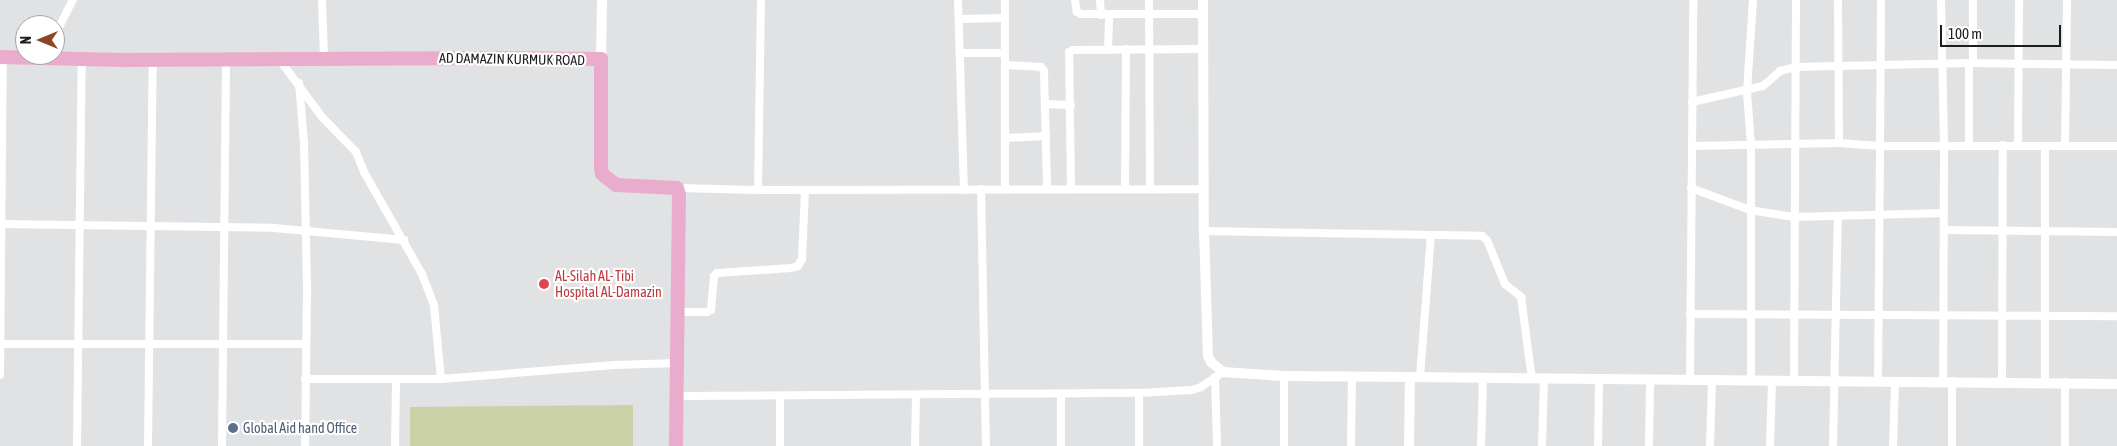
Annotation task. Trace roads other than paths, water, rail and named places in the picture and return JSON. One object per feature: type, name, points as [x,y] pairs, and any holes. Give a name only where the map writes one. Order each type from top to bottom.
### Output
[{"type":"highway","name":"AD DAMAZIN KURMUK ROAD","points":[[2,57],[15,57]]},
{"type":"highway","name":"AD DAMAZIN KURMUK ROAD","points":[[65,58],[153,60],[324,58],[601,60],[600,168],[602,174],[616,185],[677,188]]},
{"type":"highway","points":[[676,446],[679,312],[679,195],[677,188]]},
{"type":"street","points":[[65,16],[73,0]]},
{"type":"street","points":[[322,0],[324,58]]},
{"type":"street","points":[[601,60],[602,0]]},
{"type":"street","points":[[758,190],[761,0]]},
{"type":"street","points":[[958,0],[964,190]]},
{"type":"street","points":[[1004,0],[1005,190]]},
{"type":"street","points":[[1075,0],[1077,12],[1081,14],[1203,14]]},
{"type":"street","points":[[1100,0],[1105,15],[1108,50]]},
{"type":"street","points":[[1149,0],[1150,189]]},
{"type":"street","points":[[1203,0],[1204,231],[1208,356],[1219,375],[1217,446]]},
{"type":"street","points":[[1690,380],[1693,0]]},
{"type":"street","points":[[1751,380],[1751,145],[1747,92],[1753,0]]},
{"type":"street","points":[[1794,381],[1796,0]]},
{"type":"street","points":[[1838,0],[1839,144]]},
{"type":"street","points":[[1878,381],[1880,0]]},
{"type":"street","points":[[1941,0],[1944,146],[1944,315],[1953,446]]},
{"type":"street","points":[[1969,145],[1972,0]]},
{"type":"street","points":[[2018,146],[2020,0]]},
{"type":"street","points":[[2065,146],[2067,0]]},
{"type":"street","points":[[959,19],[1004,18]]},
{"type":"street","points":[[1071,189],[1069,52],[1073,50],[1203,49]]},
{"type":"street","points":[[1125,189],[1126,50]]},
{"type":"street","points":[[960,53],[1005,53]]},
{"type":"street","points":[[0,375],[2,57]]},
{"type":"street","points":[[77,446],[78,224],[82,59]]},
{"type":"street","points":[[222,446],[226,59]]},
{"type":"street","points":[[280,59],[322,117],[356,152],[422,274],[434,306],[441,379]]},
{"type":"street","points":[[148,446],[153,60]]},
{"type":"street","points":[[1692,102],[1747,92],[1763,86],[1780,71],[1796,67],[1942,64],[2117,65]]},
{"type":"street","points":[[1005,65],[1043,69],[1046,104],[1047,189]]},
{"type":"street","points":[[299,83],[304,143],[305,446]]},
{"type":"street","points":[[1046,104],[1071,105]]},
{"type":"street","points":[[1005,138],[1046,136]]},
{"type":"street","points":[[1692,146],[1794,144],[2117,146]]},
{"type":"street","points":[[2002,381],[2003,145]]},
{"type":"street","points":[[2045,146],[2045,382]]},
{"type":"street","points":[[677,188],[758,190],[1204,189]]},
{"type":"street","points":[[1691,188],[1750,210],[1794,217],[1944,213]]},
{"type":"street","points":[[679,312],[707,312],[711,310],[714,276],[716,273],[798,266],[802,259],[805,190]]},
{"type":"street","points":[[981,190],[986,446]]},
{"type":"street","points":[[1833,446],[1838,216]]},
{"type":"street","points":[[1,224],[152,225],[305,230],[357,237],[404,240]]},
{"type":"street","points":[[1944,230],[2117,232]]},
{"type":"street","points":[[1204,231],[1482,236],[1487,240],[1505,284],[1521,297],[1532,378]]},
{"type":"street","points":[[1409,446],[1431,235]]},
{"type":"street","points":[[1690,314],[2117,316]]},
{"type":"street","points":[[0,344],[306,344]]},
{"type":"street","points":[[305,378],[441,379],[614,365],[678,363]]},
{"type":"street","points":[[677,396],[780,397],[1139,393],[1192,390],[1201,387],[1219,375],[1712,381],[2002,381],[2117,384]]},
{"type":"street","points":[[1284,376],[1284,446]]},
{"type":"street","points":[[1351,446],[1352,376]]},
{"type":"street","points":[[1481,446],[1483,378]]},
{"type":"street","points":[[1542,446],[1544,378]]},
{"type":"street","points":[[1598,446],[1599,379]]},
{"type":"street","points":[[395,446],[396,380]]},
{"type":"street","points":[[1649,446],[1650,380]]},
{"type":"street","points":[[1710,446],[1712,381]]},
{"type":"street","points":[[1770,446],[1772,381]]},
{"type":"street","points":[[1893,446],[1895,381]]},
{"type":"street","points":[[2065,382],[2065,446]]},
{"type":"street","points":[[1138,446],[1139,393]]},
{"type":"street","points":[[1061,394],[1061,446]]},
{"type":"street","points":[[915,446],[916,396]]},
{"type":"street","points":[[780,397],[780,446]]},
{"type":"place","name":"AL-Silah AL- Tibi Hospital AL-Damazin","points":[[544,284]]},
{"type":"place","name":"Global Aid hand Office","points":[[233,428]]}]
